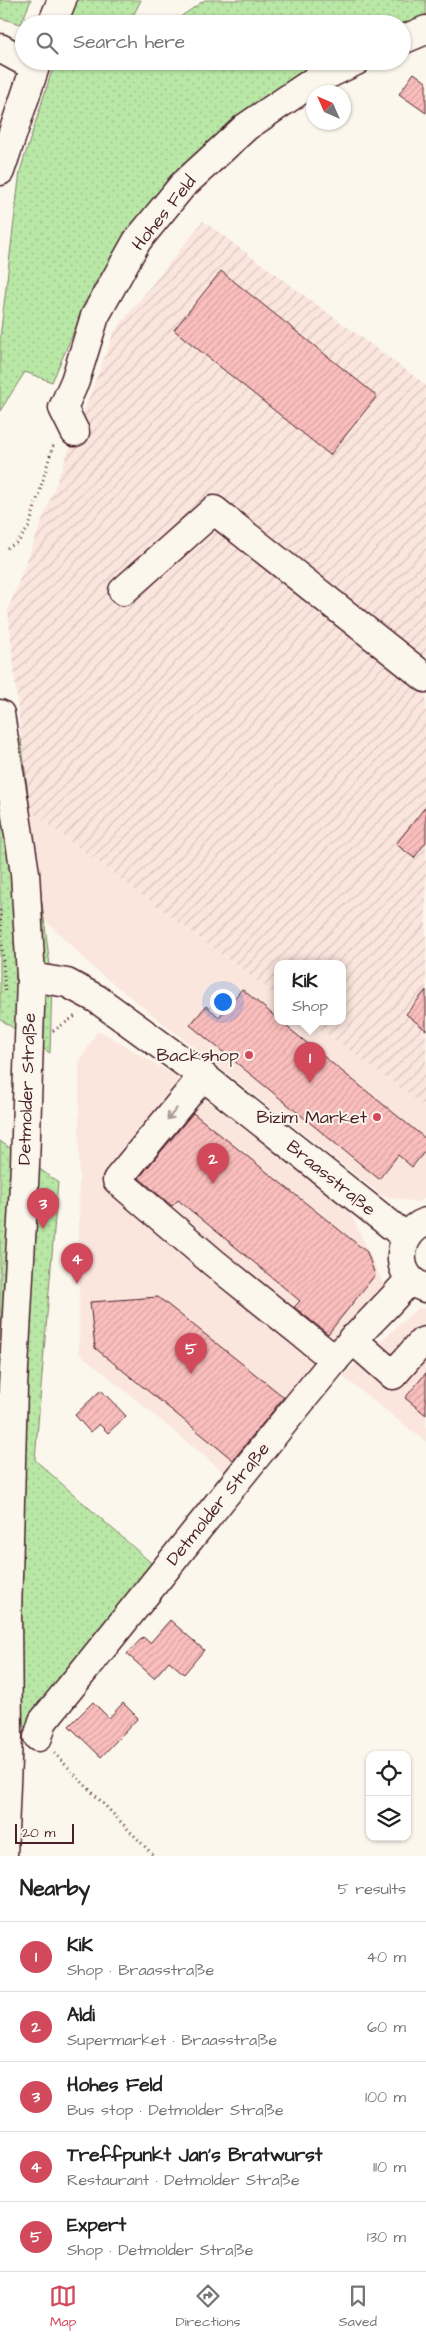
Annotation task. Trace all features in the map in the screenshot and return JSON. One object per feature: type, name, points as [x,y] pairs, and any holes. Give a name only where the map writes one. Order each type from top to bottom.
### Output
[{"type":"street","points":[[56,15],[62,0]]},
{"type":"street","points":[[411,36],[426,30]]},
{"type":"street","points":[[0,48],[15,55]]},
{"type":"street","points":[[0,171],[28,70]]},
{"type":"street","name":"Hohes Feld","points":[[63,408],[75,381],[95,316],[137,241],[182,186],[246,127],[314,81],[337,70]]},
{"type":"street","points":[[63,408],[75,432]]},
{"type":"street","points":[[124,591],[214,510],[426,678]]},
{"type":"street","name":"Detmolder Straße","points":[[0,714],[25,873],[32,976],[4,1615],[8,1736],[3,1856]]},
{"type":"street","name":"Braasstraße","points":[[32,976],[67,983],[97,1000],[416,1230]]},
{"type":"street","points":[[203,1076],[117,1180],[213,1262],[335,1360]]},
{"type":"street","points":[[416,1230],[402,1248],[401,1259],[404,1270],[418,1284]]},
{"type":"street","name":"Detmolder Straße","points":[[38,1737],[43,1721],[352,1339],[391,1302],[418,1284]]},
{"type":"street","points":[[352,1339],[393,1374],[422,1342],[426,1341]]},
{"type":"path","points":[[7,548],[18,542],[29,527],[63,408]]},
{"type":"path","points":[[48,1033],[60,1027],[97,1000]]},
{"type":"path","points":[[38,1737],[154,1856]]},
{"type":"shaded area","points":[[203,221],[426,385],[426,1107],[315,1025],[346,1025],[346,960],[274,960],[274,994],[31,812],[21,739],[8,610],[114,332]]},
{"type":"shaded area","points":[[31,812],[274,994],[274,1025],[316,1025],[426,1107],[426,1198],[417,1202],[382,1196],[96,970],[44,919]]},
{"type":"shaded area","points":[[102,1032],[174,1075],[350,1211],[385,1288],[233,1480],[79,1353],[79,1063],[96,1033]]},
{"type":"shaded area","points":[[418,1308],[426,1309],[426,1442],[342,1376]]},
{"type":"green space","points":[[0,0],[31,0],[25,15],[15,15],[15,22],[0,18]]},
{"type":"green space","points":[[75,0],[141,0],[134,15],[71,15]]},
{"type":"green space","points":[[205,0],[426,0],[426,17],[411,21],[411,15],[183,15]]},
{"type":"green space","points":[[52,70],[304,70],[170,176],[95,283],[52,382],[25,372],[0,411],[0,338],[20,171]]},
{"type":"green space","points":[[21,739],[52,981],[50,1053],[0,1019],[0,742]]},
{"type":"green space","points":[[0,1141],[58,1182],[35,1460],[159,1570],[28,1727],[0,1726]]},
{"type":"building","points":[[414,73],[426,82],[426,113],[399,94]]},
{"type":"building","points":[[221,271],[377,396],[330,455],[174,330]]},
{"type":"building","points":[[426,806],[426,842],[414,858],[396,844]]},
{"type":"building","points":[[242,989],[274,1016],[274,1025],[285,1025],[426,1139],[426,1150],[412,1167],[398,1155],[379,1179],[190,1025],[206,1006],[219,1017]]},
{"type":"building","points":[[426,990],[426,1030],[406,1014]]},
{"type":"building","points":[[193,1113],[367,1252],[375,1275],[328,1334],[294,1307],[300,1301],[244,1254],[178,1200],[172,1206],[139,1178]]},
{"type":"building","points":[[158,1297],[284,1397],[233,1460],[95,1348],[90,1302]]},
{"type":"building","points":[[426,1373],[426,1415],[405,1398]]},
{"type":"building","points":[[101,1390],[126,1416],[108,1433],[99,1424],[90,1432],[75,1415]]},
{"type":"building","points":[[170,1620],[204,1650],[184,1674],[169,1661],[154,1678],[127,1654],[143,1637],[150,1643]]},
{"type":"building","points":[[93,1702],[109,1718],[123,1703],[138,1718],[101,1757],[69,1726]]},
{"type":"place","name":"Backshop","points":[[249,1055]]},
{"type":"place","name":"KiK","points":[[310,1083]]},
{"type":"place","name":"Bizim Market","points":[[377,1117]]},
{"type":"place","name":"Aldi","points":[[213,1184]]},
{"type":"place","name":"Hohes Feld","points":[[43,1229]]},
{"type":"place","name":"Treffpunkt Jan's Bratwurst","points":[[77,1284]]},
{"type":"place","name":"Expert","points":[[191,1374]]}]
